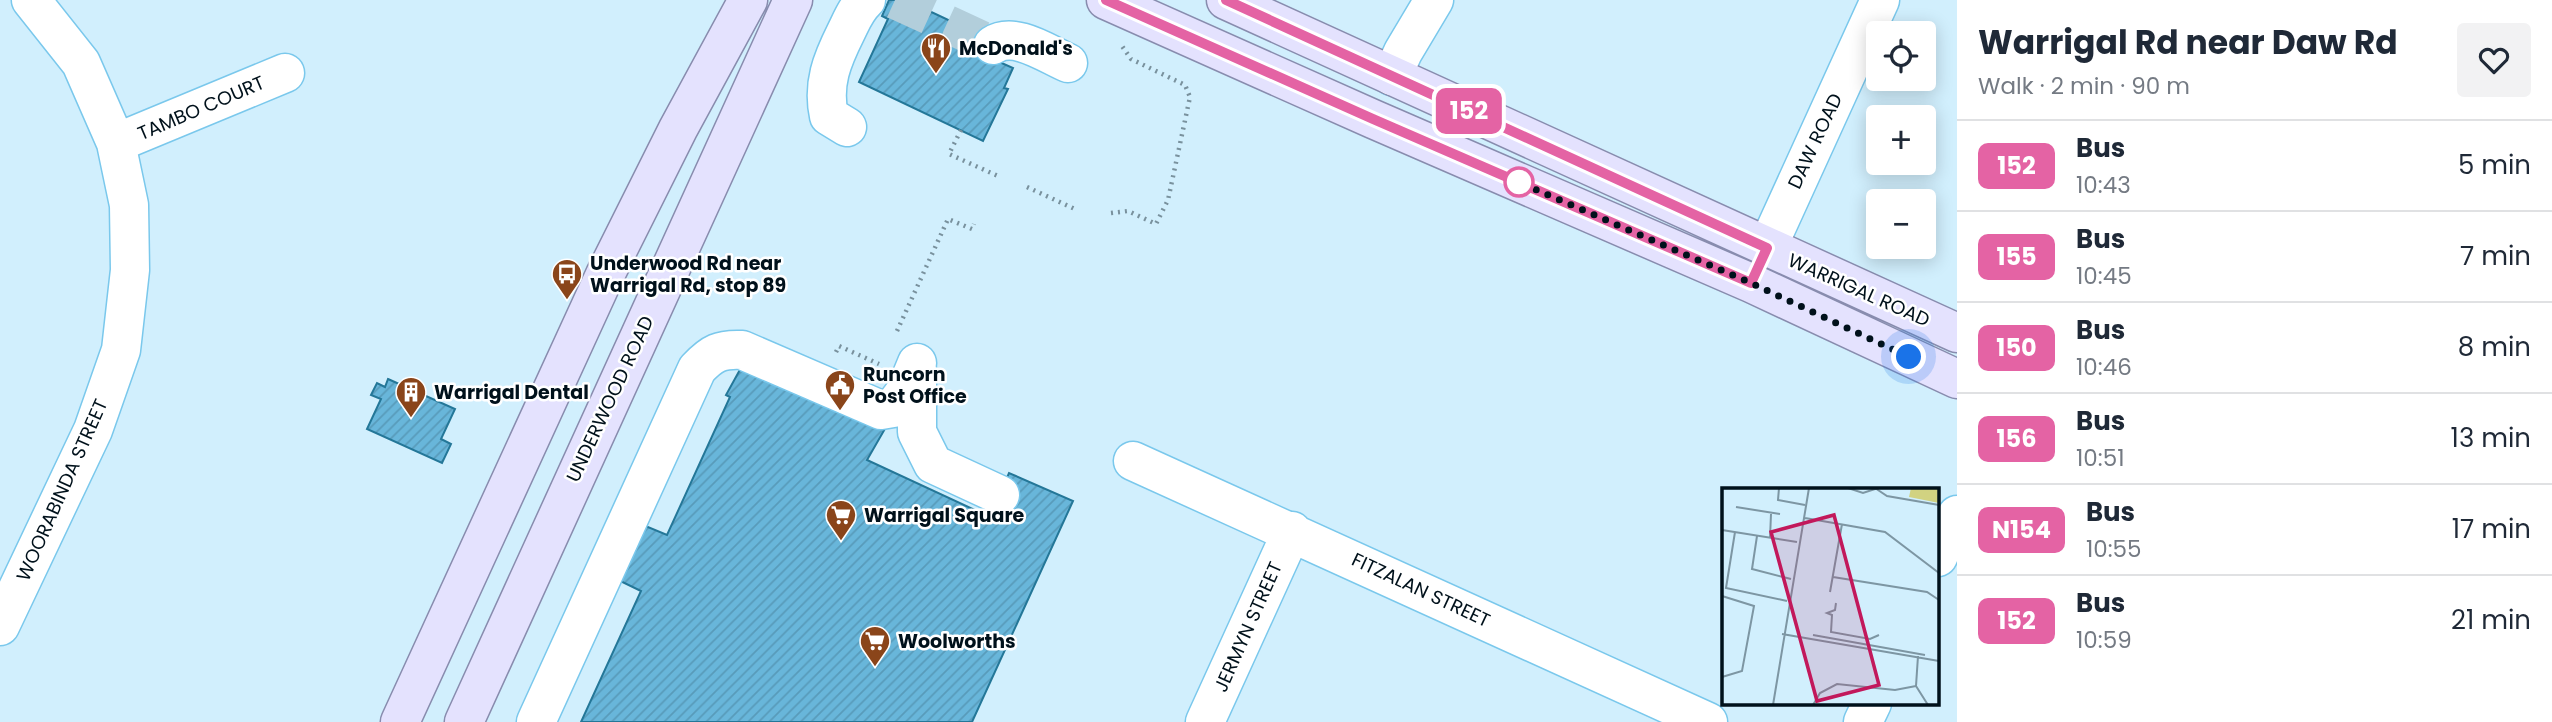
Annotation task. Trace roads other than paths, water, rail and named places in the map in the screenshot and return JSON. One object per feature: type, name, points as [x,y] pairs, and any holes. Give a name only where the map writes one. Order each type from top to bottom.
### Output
[{"type":"main road","points":[[678,129],[723,0]]},
{"type":"main road","points":[[400,722],[605,275],[678,129],[748,0]]},
{"type":"main road","name":"UNDERWOOD ROAD","points":[[464,722],[793,0]]},
{"type":"main road","name":"WARRIGAL ROAD","points":[[1106,0],[1751,283],[1957,379]]},
{"type":"main road","name":"WARRIGAL ROAD","points":[[1226,0],[1957,334]]},
{"type":"main road","points":[[1373,119],[1392,76]]},
{"type":"main road","name":"DAW ROAD","points":[[1751,283],[1767,248]]},
{"type":"main road","points":[[561,370],[612,394]]},
{"type":"street","name":"WOORABINDA STREET","points":[[0,626],[93,430],[121,350],[130,270],[129,205],[116,143],[82,63],[32,0]]},
{"type":"street","points":[[847,127],[829,116],[827,81],[837,50],[858,7],[866,0]]},
{"type":"street","points":[[1392,76],[1434,0]]},
{"type":"street","name":"DAW ROAD","points":[[1767,248],[1880,0]]},
{"type":"street","points":[[993,45],[1002,40],[1013,40],[1069,63]]},
{"type":"street","name":"TAMBO COURT","points":[[116,143],[285,73]]},
{"type":"street","points":[[536,722],[697,369],[709,356],[726,349],[742,350],[881,410],[893,408],[905,392],[917,363],[917,432],[933,464],[1000,495]]},
{"type":"street","name":"FITZALAN STREET","points":[[1133,461],[1708,722]]},
{"type":"street","points":[[1940,553],[1957,515]]},
{"type":"street","name":"JERMYN STREET","points":[[1205,722],[1292,531]]},
{"type":"street","points":[[1863,722],[1872,704]]},
{"type":"tunnel","points":[[895,0],[993,45]]},
{"type":"place","name":"McDonald's","points":[[936,75]]},
{"type":"place","name":"Underwood Rd near Warrigal Rd, stop 89","points":[[567,301]]},
{"type":"place","name":"Runcorn Post Office","points":[[840,412]]},
{"type":"place","name":"Warrigal Dental","points":[[411,419]]},
{"type":"place","name":"Warrigal Square","points":[[841,542]]},
{"type":"place","name":"Woolworths","points":[[875,668]]}]
